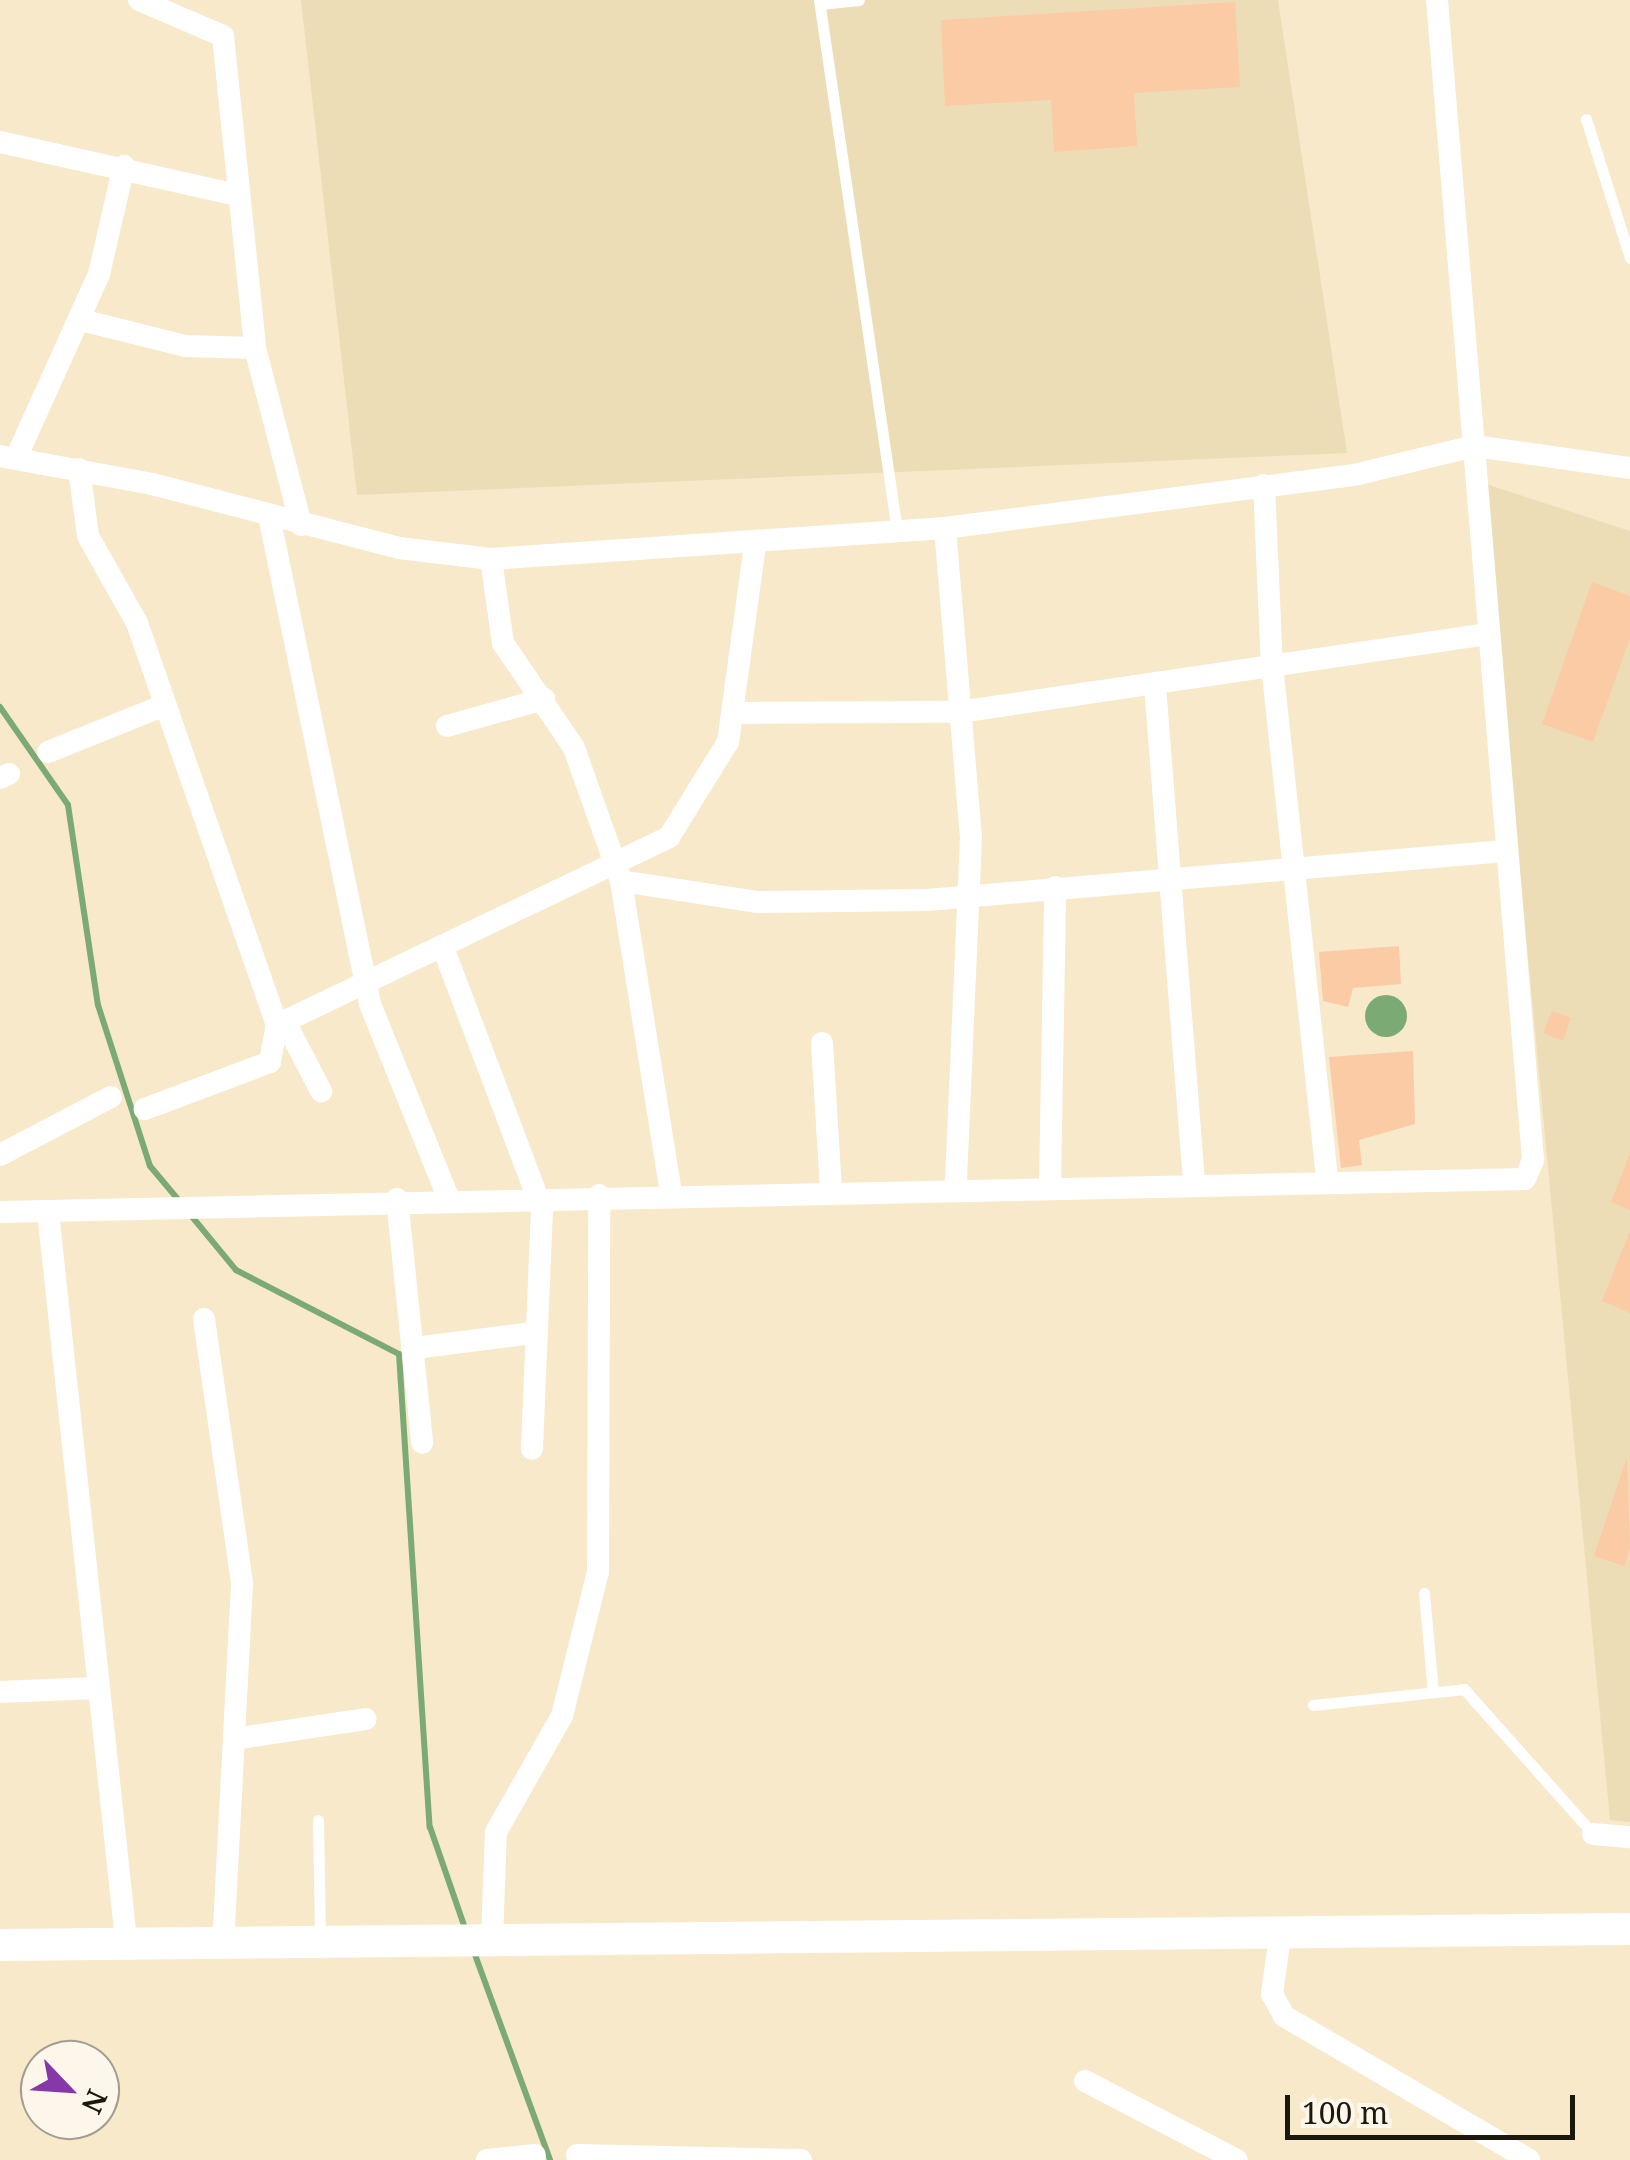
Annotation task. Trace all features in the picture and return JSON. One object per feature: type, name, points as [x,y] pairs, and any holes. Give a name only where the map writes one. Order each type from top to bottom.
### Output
[{"type":"street","points":[[140,0],[223,36],[255,348],[301,525]]},
{"type":"street","points":[[0,1212],[188,1209],[448,1196],[831,1192],[956,1184],[1050,1186],[1327,1178],[1516,1182],[1531,1171],[1437,0]]},
{"type":"street","points":[[0,142],[124,166],[237,196]]},
{"type":"street","points":[[124,166],[81,320],[8,457],[79,469],[301,525],[491,559],[755,544],[945,528],[1264,486],[1475,446],[1630,468]]},
{"type":"street","points":[[81,320],[166,343],[255,348]]},
{"type":"street","points":[[79,469],[88,536],[136,623],[282,1025],[322,1092]]},
{"type":"street","points":[[1264,486],[1272,665],[1327,1178]]},
{"type":"street","points":[[269,516],[369,982],[448,1196]]},
{"type":"street","points":[[945,528],[960,712],[968,894],[956,1184]]},
{"type":"street","points":[[145,1110],[270,1062],[282,1025],[369,982],[619,873],[686,820],[736,712],[755,544]]},
{"type":"street","points":[[491,559],[503,643],[544,700],[582,766],[619,873],[671,1192]]},
{"type":"street","points":[[736,712],[960,712],[1488,634]]},
{"type":"street","points":[[1155,686],[1194,1180]]},
{"type":"street","points":[[447,726],[544,700]]},
{"type":"street","points":[[48,752],[166,706]]},
{"type":"street","points":[[619,873],[778,903],[1170,880],[1505,850]]},
{"type":"street","points":[[1050,1186],[1054,888]]},
{"type":"street","points":[[444,950],[539,1195],[532,1332],[532,1448]]},
{"type":"street","points":[[822,1042],[831,1192]]},
{"type":"street","points":[[0,1155],[111,1097]]},
{"type":"street","points":[[488,1940],[496,1832],[562,1716],[598,1572],[599,1195]]},
{"type":"street","points":[[396,1199],[422,1443]]},
{"type":"street","points":[[48,1212],[94,1688],[126,1940]]},
{"type":"street","points":[[204,1320],[242,1584],[240,1738],[222,1941]]},
{"type":"street","points":[[414,1348],[532,1332]]},
{"type":"street","points":[[0,1692],[94,1688]]},
{"type":"street","points":[[240,1738],[366,1719]]},
{"type":"street","points":[[1594,1834],[1630,1837]]},
{"type":"street","points":[[1281,1929],[1272,1994],[1284,2016],[1529,2160]]},
{"type":"street","points":[[0,1945],[126,1940],[446,1941],[1281,1929],[1630,1929]]},
{"type":"street","points":[[1085,2081],[1237,2160]]},
{"type":"street","points":[[486,2160],[535,2154]]},
{"type":"street","points":[[577,2155],[801,2160]]},
{"type":"lane","points":[[859,0],[820,2],[897,531]]},
{"type":"lane","points":[[1586,119],[1630,258]]},
{"type":"lane","points":[[1424,1593],[1433,1692]]},
{"type":"lane","points":[[1313,1705],[1464,1689],[1594,1834]]},
{"type":"lane","points":[[318,1820],[320,1940]]},
{"type":"shaded area","points":[[301,0],[1278,0],[1347,453],[357,495]]},
{"type":"shaded area","points":[[1483,483],[1630,531],[1630,1822],[1610,1820]]},
{"type":"shaded area","points":[[1386,995],[1401,1001],[1407,1016],[1401,1031],[1386,1037],[1371,1031],[1365,1016],[1371,1001]]},
{"type":"building","points":[[1235,2],[1240,87],[1134,93],[1137,146],[1054,152],[1051,100],[945,106],[941,20]]},
{"type":"building","points":[[1592,582],[1630,596],[1630,638],[1593,742],[1542,724]]},
{"type":"building","points":[[1399,946],[1401,984],[1353,988],[1348,1007],[1323,1001],[1319,952]]},
{"type":"building","points":[[1552,1011],[1571,1018],[1563,1041],[1543,1033]]},
{"type":"building","points":[[1413,1051],[1415,1124],[1359,1140],[1362,1165],[1341,1168],[1329,1057]]},
{"type":"building","points":[[1630,1156],[1630,1210],[1611,1202]]},
{"type":"building","points":[[1630,1233],[1630,1313],[1602,1301]]},
{"type":"building","points":[[1627,1457],[1630,1549],[1624,1566],[1594,1556]]},
{"type":"waterway","points":[[0,707],[68,805],[98,1005],[150,1166],[181,1203]]},
{"type":"waterway","points":[[189,1213],[236,1270],[399,1354],[430,1827],[466,1931]]},
{"type":"waterway","points":[[474,1952],[550,2160]]}]
